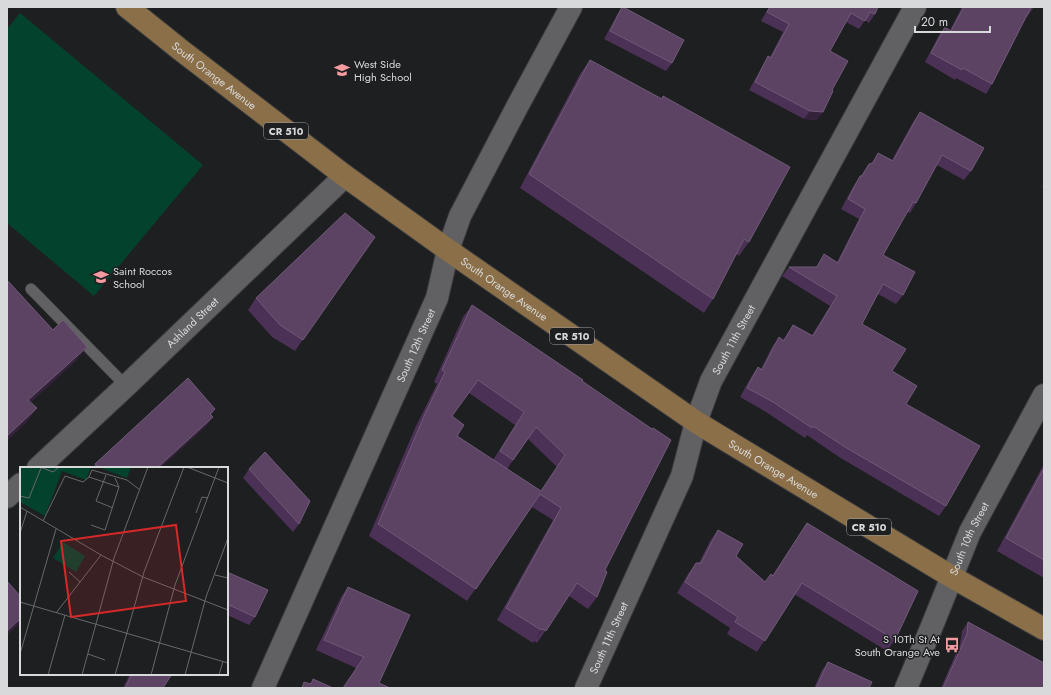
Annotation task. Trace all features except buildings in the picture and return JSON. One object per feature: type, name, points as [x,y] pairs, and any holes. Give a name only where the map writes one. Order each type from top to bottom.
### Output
[{"type":"main road","name":"South Orange Avenue","points":[[127,7],[345,176],[448,250],[696,422],[952,577],[1044,629]]},
{"type":"street","name":"South 12th Street","points":[[263,688],[437,298],[448,250],[460,216],[571,7]]},
{"type":"street","name":"South 11th Street","points":[[586,688],[682,476],[696,422],[711,381],[915,7]]},
{"type":"street","name":"Ashland Street","points":[[39,467],[126,386],[345,176]]},
{"type":"street","name":"South 10th Street","points":[[906,688],[970,532],[1044,395]]},
{"type":"street","points":[[7,497],[20,485]]},
{"type":"lane","points":[[31,289],[126,386]]},
{"type":"green space","points":[[20,13],[203,165],[94,296],[7,223],[7,29]]},
{"type":"place","name":"West Side High School","points":[[342,70]]},
{"type":"place","name":"Saint Roccos School","points":[[101,277]]},
{"type":"place","name":"S 10Th St At South Orange Ave","points":[[952,645]]}]
